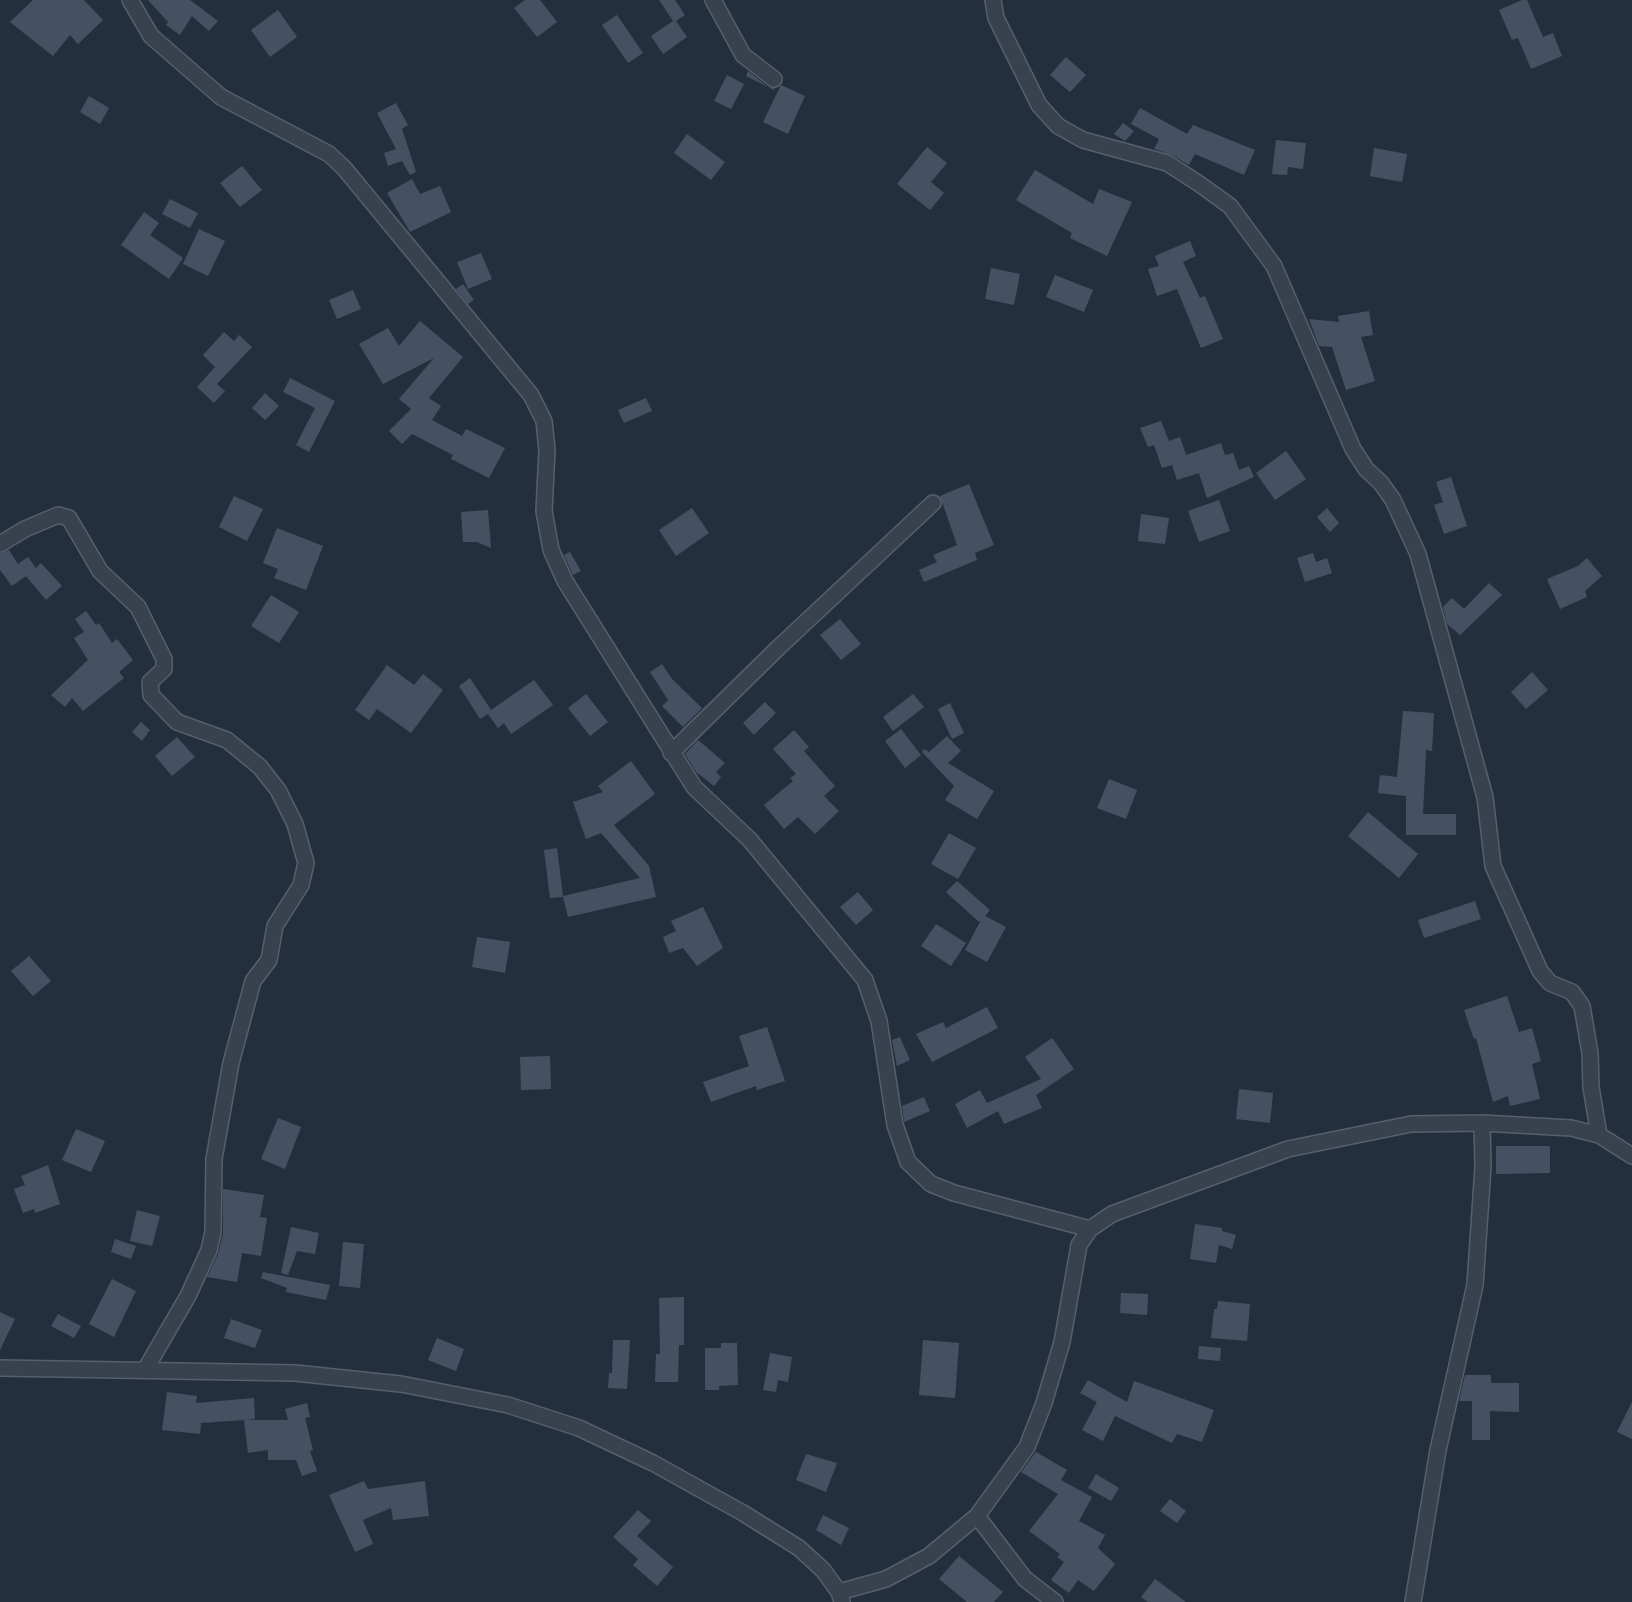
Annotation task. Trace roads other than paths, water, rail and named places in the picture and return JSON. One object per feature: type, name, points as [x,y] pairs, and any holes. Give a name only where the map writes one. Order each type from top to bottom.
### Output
[{"type":"street","points":[[130,0],[151,36],[221,97],[329,154],[344,168],[531,394],[544,421],[547,450],[544,511],[551,550],[565,581],[694,787],[750,840],[865,980],[879,1021],[896,1125],[908,1162],[931,1184],[954,1193],[1090,1229]]},
{"type":"street","points":[[713,0],[743,55],[774,79]]},
{"type":"street","points":[[993,0],[996,18],[1039,105],[1058,126],[1083,140],[1167,163],[1198,183],[1230,206],[1274,266],[1353,450],[1393,500],[1418,554],[1485,797],[1493,866],[1540,970],[1550,983],[1572,992],[1582,1006],[1599,1135]]},
{"type":"street","points":[[672,753],[778,648],[933,503]]},
{"type":"street","points":[[0,544],[25,529],[58,515],[69,518],[96,567],[138,608],[164,659],[164,669],[150,682],[151,695],[177,722],[227,740],[260,767],[278,790],[296,824],[306,863],[301,885],[275,926],[269,960],[253,981],[231,1063],[214,1159],[213,1232],[209,1250],[193,1286],[145,1370]]},
{"type":"street","points":[[1413,1602],[1438,1450],[1475,1285],[1483,1167],[1482,1123]]},
{"type":"street","points":[[0,1368],[295,1373],[401,1384],[508,1405],[559,1422],[653,1463],[743,1513],[799,1548],[823,1570],[841,1597],[886,1579],[929,1556],[977,1516],[1027,1447],[1062,1342],[1079,1245],[1090,1229],[1112,1214],[1288,1149],[1411,1124],[1482,1123],[1571,1128],[1599,1135],[1632,1156]]},
{"type":"street","points":[[977,1516],[1025,1579],[1055,1602]]}]
